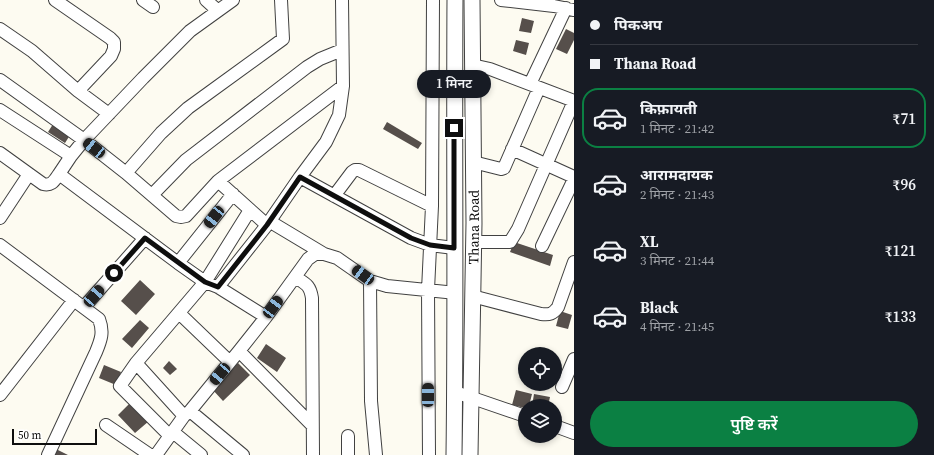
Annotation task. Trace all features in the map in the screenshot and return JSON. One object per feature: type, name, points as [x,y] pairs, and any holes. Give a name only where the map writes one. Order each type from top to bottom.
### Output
[{"type":"street","points":[[55,0],[114,42],[114,49],[111,56],[78,91]]},
{"type":"street","points":[[206,0],[217,10]]},
{"type":"street","points":[[0,153],[43,184],[48,185],[53,183],[84,140],[190,31],[232,0]]},
{"type":"street","points":[[126,173],[161,133],[188,108],[283,39],[281,0]]},
{"type":"street","points":[[218,287],[268,223],[326,142],[339,115],[343,86],[342,0]]},
{"type":"street","points":[[429,455],[428,290],[432,206],[433,0]]},
{"type":"street","name":"Thana Road","points":[[454,0],[454,248],[456,293],[454,455]]},
{"type":"street","name":"Thana Road","points":[[470,455],[473,242],[472,0]]},
{"type":"street","points":[[473,162],[503,169],[512,149],[563,6],[501,0]]},
{"type":"street","points":[[0,29],[32,51],[78,91],[109,114]]},
{"type":"street","points":[[152,195],[186,160],[307,67],[320,59],[342,50]]},
{"type":"street","points":[[472,65],[490,69],[574,101],[545,164],[518,229],[510,242],[473,242]]},
{"type":"street","points":[[0,80],[84,140],[126,173],[176,216],[181,217],[186,216],[218,181],[343,86]]},
{"type":"street","points":[[0,110],[71,156]]},
{"type":"street","points":[[512,149],[574,178],[542,246]]},
{"type":"street","points":[[334,196],[352,172],[359,170],[432,206]]},
{"type":"street","points":[[1,214],[29,174]]},
{"type":"street","points":[[59,174],[205,282],[218,287],[266,317]]},
{"type":"street","points":[[300,177],[411,238],[430,245],[454,248]]},
{"type":"street","points":[[218,181],[250,210],[268,223],[324,254],[337,258],[370,281],[387,286],[456,293]]},
{"type":"street","points":[[178,263],[233,194]]},
{"type":"street","points":[[201,455],[172,434],[120,386],[136,363],[205,282],[250,210]]},
{"type":"street","points":[[84,308],[145,238]]},
{"type":"street","points":[[0,245],[99,320],[102,328],[101,338],[48,455]]},
{"type":"street","points":[[156,455],[187,414],[266,317],[308,259],[315,254],[324,254]]},
{"type":"street","points":[[472,296],[541,314],[554,314],[558,308],[574,262]]},
{"type":"street","points":[[295,277],[311,289],[312,298],[313,455]]},
{"type":"street","points":[[370,281],[371,401],[376,455]]},
{"type":"street","points":[[0,395],[74,300]]},
{"type":"street","points":[[179,313],[230,362]]},
{"type":"street","points":[[239,351],[312,425]]},
{"type":"street","points":[[562,387],[574,359]]},
{"type":"street","points":[[136,363],[187,414],[243,455]]},
{"type":"street","points":[[455,392],[518,413]]},
{"type":"street","points":[[106,425],[150,455]]},
{"type":"street","points":[[562,429],[574,433]]},
{"type":"street","points":[[348,436],[348,455]]},
{"type":"building","points":[[522,18],[534,21],[531,33],[519,31]]},
{"type":"building","points":[[566,29],[574,33],[574,40],[567,54],[556,49]]},
{"type":"building","points":[[516,40],[529,43],[526,55],[513,51]]},
{"type":"building","points":[[55,121],[72,132],[65,143],[48,132]]},
{"type":"building","points":[[387,122],[422,143],[418,149],[383,129]]},
{"type":"building","points":[[514,242],[553,255],[550,266],[510,252]]},
{"type":"building","points":[[140,280],[155,294],[136,315],[121,301]]},
{"type":"building","points":[[560,311],[572,315],[568,329],[556,326]]},
{"type":"building","points":[[140,320],[149,328],[132,348],[122,339]]},
{"type":"building","points":[[266,344],[286,358],[277,372],[257,358]]},
{"type":"building","points":[[169,361],[177,369],[170,375],[163,368]]},
{"type":"building","points":[[238,363],[250,375],[223,401],[212,389]]},
{"type":"building","points":[[104,365],[121,372],[116,385],[99,378]]},
{"type":"building","points":[[516,390],[532,394],[531,399],[518,399],[518,406],[512,405]]},
{"type":"building","points":[[534,394],[550,397],[550,399],[533,399]]},
{"type":"building","points":[[131,402],[149,421],[135,433],[118,415]]},
{"type":"building","points":[[56,449],[68,455],[53,455]]},
{"type":"route","points":[[114,273],[145,238],[205,282],[218,287],[267,225],[300,177],[411,238],[430,245],[454,248],[454,128]]}]
